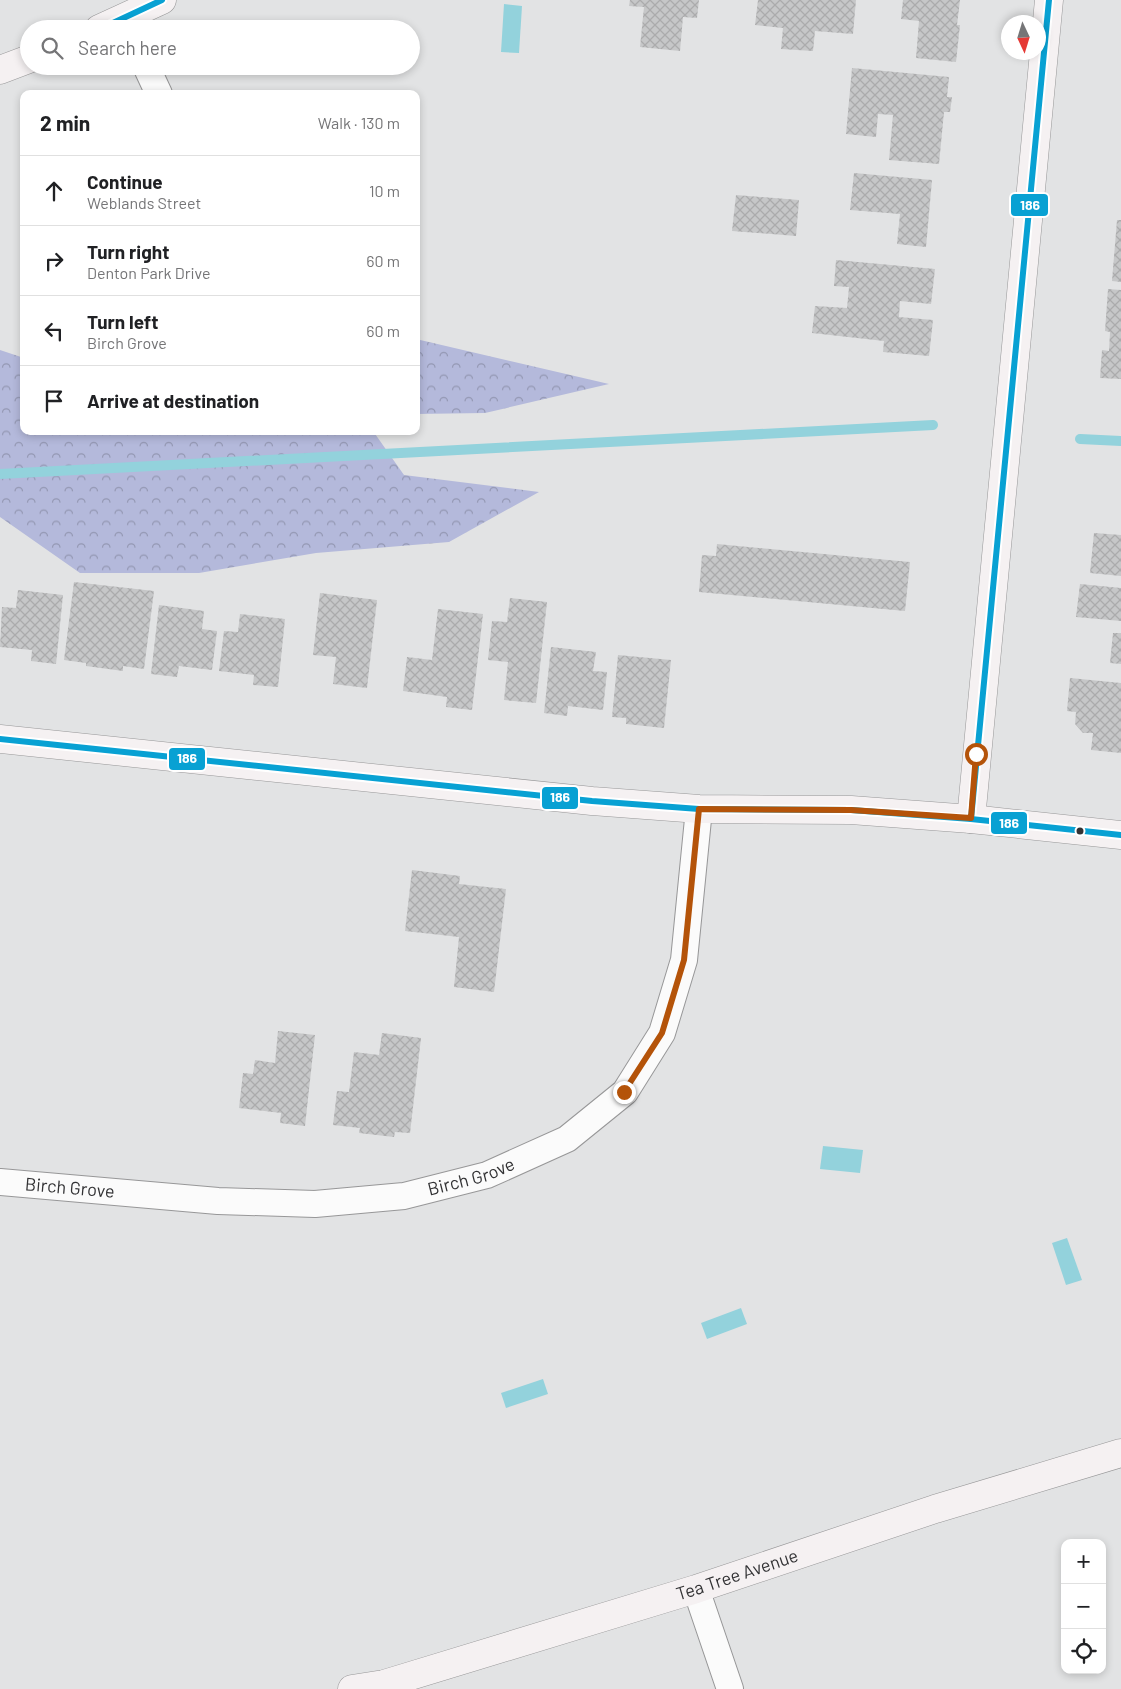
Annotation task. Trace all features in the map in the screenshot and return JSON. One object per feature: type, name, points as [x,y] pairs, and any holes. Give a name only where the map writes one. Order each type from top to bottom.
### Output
[{"type":"street","points":[[125,15],[162,0]]},
{"type":"street","points":[[971,818],[1049,0]]},
{"type":"street","points":[[0,70],[20,63]]},
{"type":"street","points":[[150,75],[157,90]]},
{"type":"street","points":[[0,739],[592,802],[699,809],[851,810],[971,818],[1121,835]]},
{"type":"street","name":"Birch Grove","points":[[0,1182],[218,1201],[315,1204],[404,1196],[468,1180],[486,1175],[567,1139],[624,1092],[662,1033],[684,960],[699,809]]},
{"type":"street","name":"Tea Tree Avenue","points":[[352,1689],[384,1684],[696,1589],[935,1509],[1121,1453]]},
{"type":"street","points":[[696,1589],[730,1689]]},
{"type":"green space","points":[[420,340],[609,384],[485,413],[420,414]]},
{"type":"green space","points":[[0,350],[20,357],[20,435],[376,435],[404,475],[539,492],[449,542],[316,553],[199,573],[80,573],[0,517]]},
{"type":"shaded area","points":[[504,4],[522,6],[519,53],[501,52]]},
{"type":"shaded area","points":[[823,1146],[863,1150],[860,1173],[820,1169]]},
{"type":"shaded area","points":[[1067,1238],[1082,1280],[1066,1285],[1052,1243]]},
{"type":"shaded area","points":[[741,1308],[747,1324],[707,1339],[701,1323]]},
{"type":"shaded area","points":[[543,1379],[548,1394],[506,1408],[501,1393]]},
{"type":"building","points":[[630,0],[699,0],[697,18],[683,17],[680,51],[640,47],[644,7],[629,6]]},
{"type":"building","points":[[758,0],[856,0],[853,34],[815,31],[813,51],[781,49],[783,28],[755,25]]},
{"type":"building","points":[[903,0],[960,0],[957,25],[960,25],[956,62],[916,58],[919,21],[901,19]]},
{"type":"building","points":[[852,68],[949,77],[947,97],[952,97],[950,112],[944,112],[939,164],[889,160],[893,115],[878,114],[876,137],[846,134]]},
{"type":"building","points":[[854,173],[932,180],[926,247],[897,244],[900,214],[850,210]]},
{"type":"building","points":[[736,195],[799,200],[796,236],[732,231]]},
{"type":"building","points":[[1117,220],[1121,220],[1121,282],[1112,281]]},
{"type":"building","points":[[836,260],[935,269],[931,304],[900,301],[899,317],[933,320],[929,356],[883,352],[884,341],[812,333],[815,306],[847,308],[849,287],[834,286]]},
{"type":"building","points":[[1108,289],[1121,290],[1121,379],[1100,378],[1102,350],[1109,351],[1110,332],[1105,331]]},
{"type":"building","points":[[1094,533],[1121,535],[1121,576],[1090,573]]},
{"type":"building","points":[[717,544],[910,562],[905,611],[699,592],[702,555],[716,556]]},
{"type":"building","points":[[74,582],[154,591],[144,669],[123,666],[123,671],[86,666],[86,663],[64,660]]},
{"type":"building","points":[[1080,584],[1121,588],[1121,621],[1076,617]]},
{"type":"building","points":[[18,590],[63,595],[56,664],[31,661],[32,650],[0,647],[2,607],[16,608]]},
{"type":"building","points":[[320,593],[377,600],[367,688],[333,684],[336,657],[313,655]]},
{"type":"building","points":[[510,598],[547,602],[536,703],[504,700],[508,662],[488,660],[492,621],[507,622]]},
{"type":"building","points":[[159,605],[204,611],[202,629],[217,631],[212,670],[179,666],[177,677],[151,674]]},
{"type":"building","points":[[438,609],[483,614],[472,710],[446,707],[447,697],[403,691],[407,657],[432,660]]},
{"type":"building","points":[[240,614],[285,619],[278,687],[253,685],[254,675],[219,671],[224,631],[238,632]]},
{"type":"building","points":[[1113,633],[1121,633],[1121,664],[1110,663]]},
{"type":"building","points":[[551,647],[596,652],[593,671],[607,672],[603,710],[568,706],[567,716],[544,713]]},
{"type":"building","points":[[618,655],[671,660],[664,728],[626,724],[626,718],[612,717]]},
{"type":"building","points":[[1070,678],[1121,683],[1121,753],[1091,750],[1093,733],[1083,733],[1075,724],[1076,712],[1067,711]]},
{"type":"building","points":[[412,870],[460,876],[459,884],[506,889],[494,992],[454,987],[459,937],[405,931]]},
{"type":"building","points":[[278,1031],[315,1035],[305,1126],[280,1123],[281,1113],[239,1108],[243,1073],[253,1074],[255,1060],[275,1063]]},
{"type":"building","points":[[382,1033],[421,1038],[410,1133],[395,1132],[394,1137],[359,1133],[360,1128],[333,1125],[337,1091],[349,1092],[354,1052],[379,1055]]},
{"type":"waterway","points":[[0,474],[933,425]]},
{"type":"waterway","points":[[1080,439],[1121,441]]},
{"type":"transit line","name":"186","points":[[119,20],[162,0]]},
{"type":"transit line","name":"186","points":[[971,819],[1049,0]]},
{"type":"transit line","name":"186","points":[[0,739],[592,801],[699,809],[851,810],[971,819],[1121,835]]},
{"type":"route","points":[[624,1092],[662,1033],[684,960],[699,809],[851,810],[971,818],[976,754]]}]
